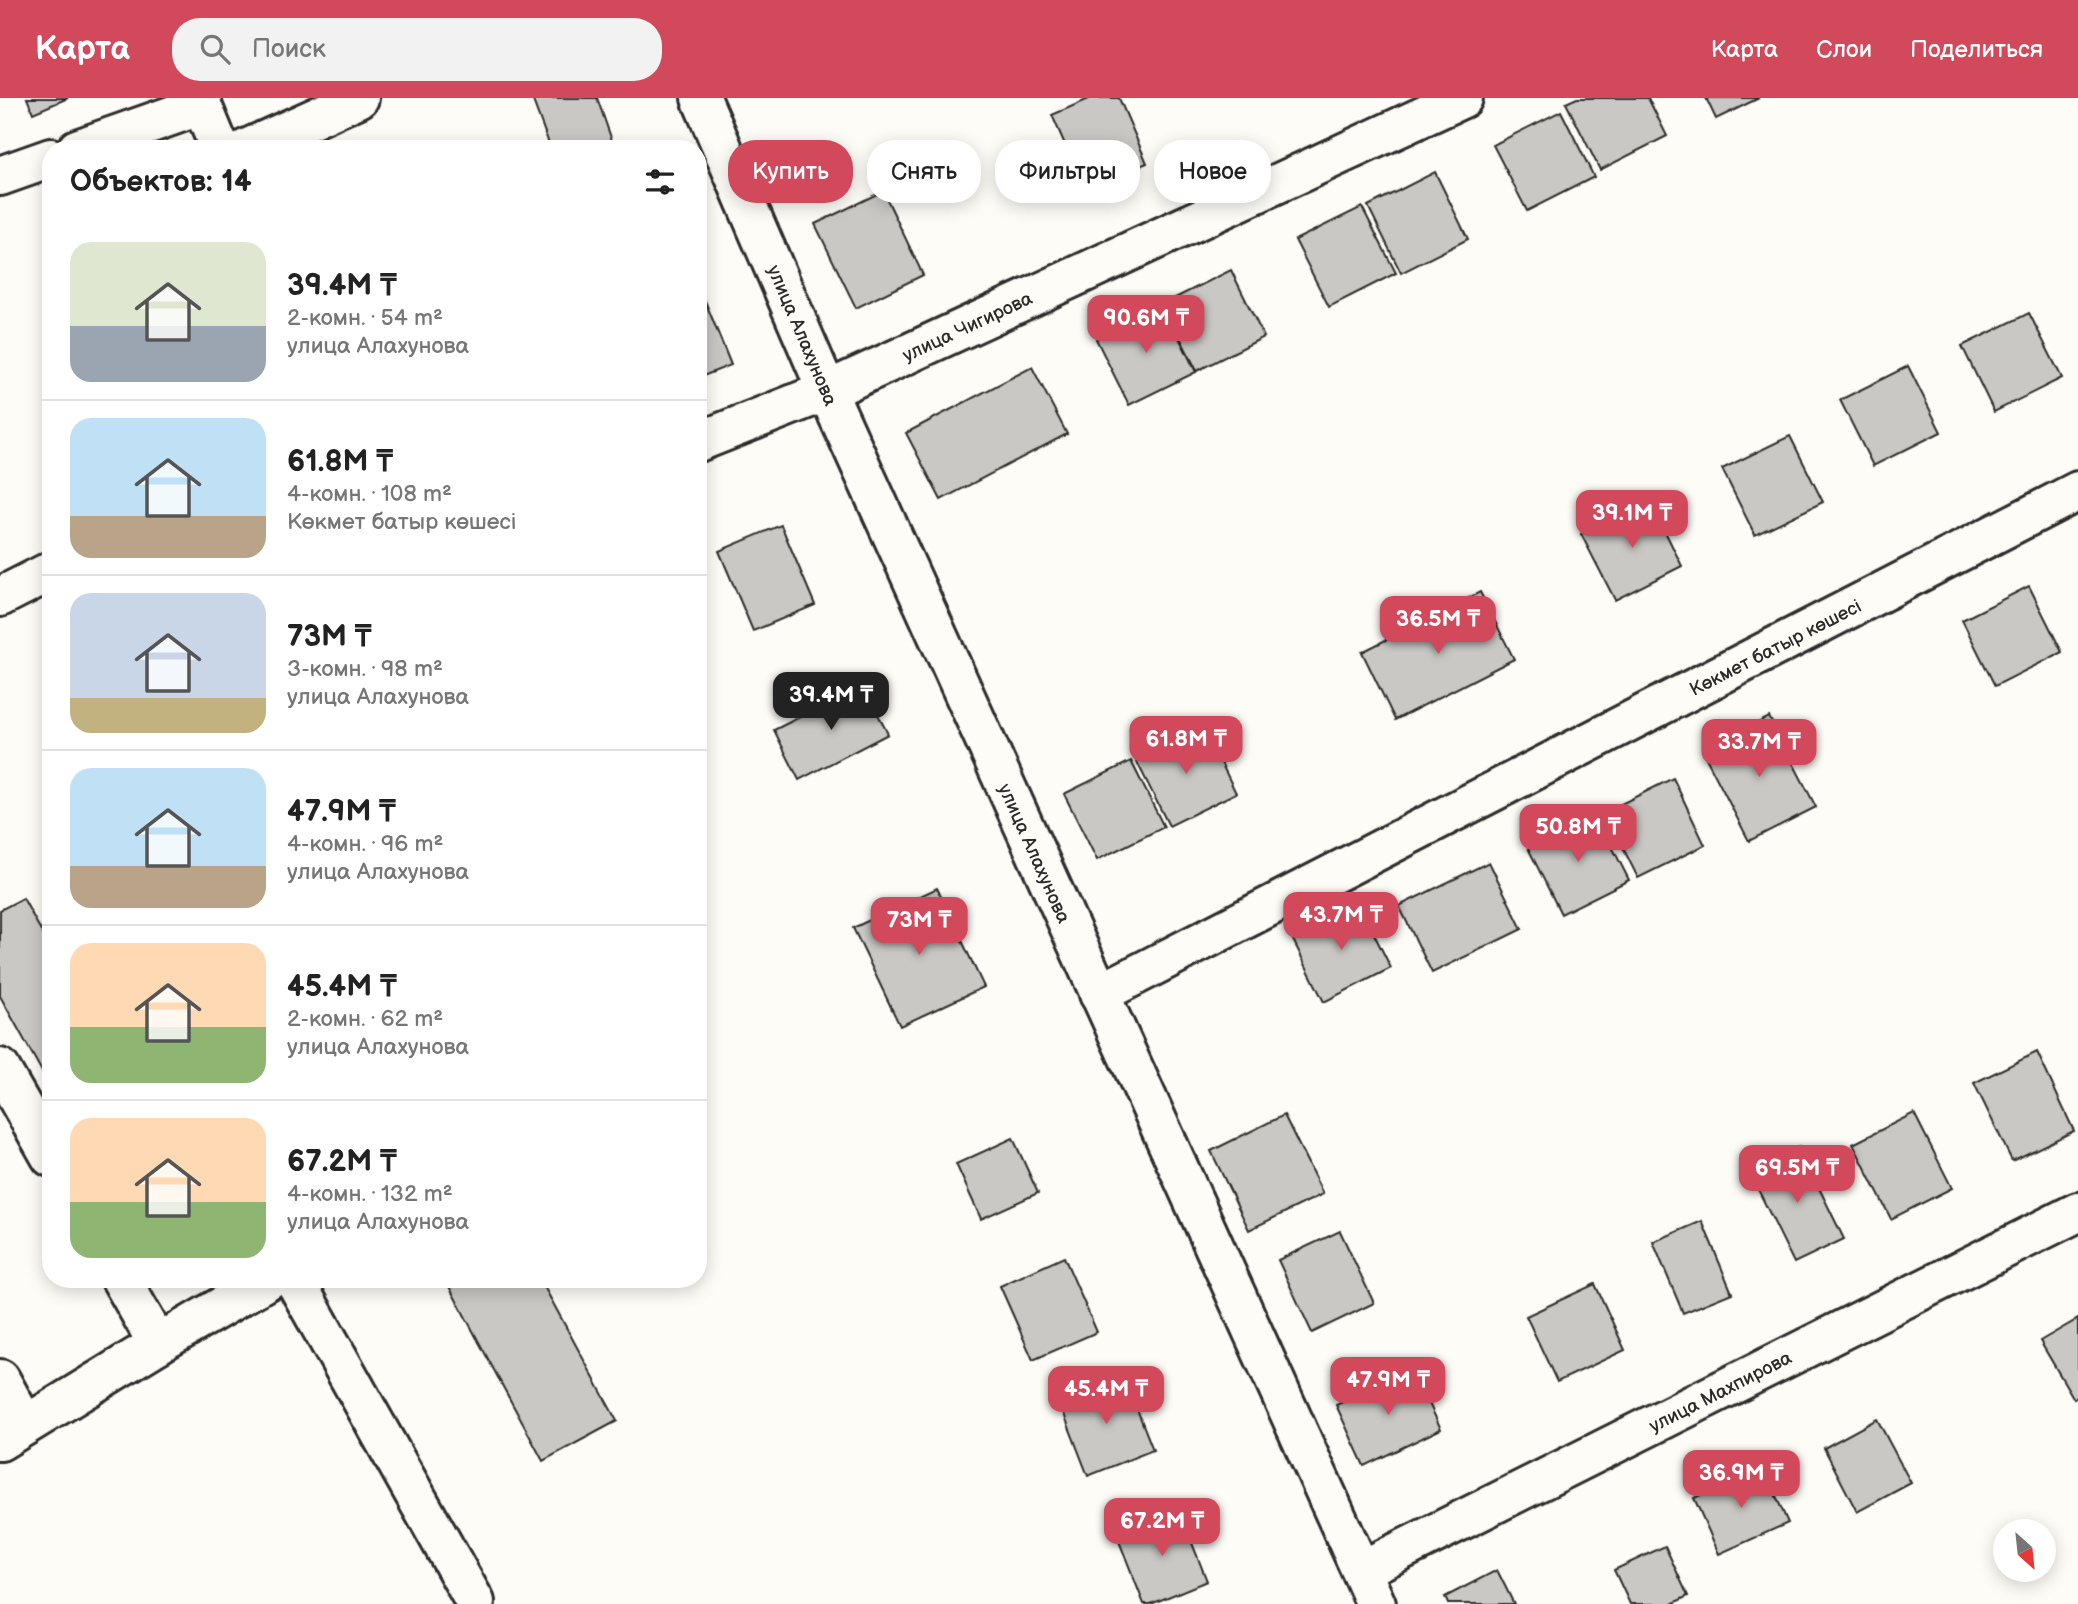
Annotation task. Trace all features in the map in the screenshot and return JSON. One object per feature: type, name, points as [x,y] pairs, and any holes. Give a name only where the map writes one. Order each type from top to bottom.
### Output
[{"type":"street","points":[[266,140],[359,98]]},
{"type":"street","name":"улица Алахунова","points":[[701,98],[827,391],[1369,1587]]},
{"type":"street","name":"улица Чигирова","points":[[707,438],[827,391],[1463,98]]},
{"type":"street","points":[[99,140],[201,101],[216,140]]},
{"type":"street","points":[[0,176],[42,161]]},
{"type":"street","name":"Көкмет батыр көшесі","points":[[1098,994],[2078,491]]},
{"type":"street","points":[[0,597],[42,575]]},
{"type":"street","points":[[0,1068],[42,1141]]},
{"type":"street","name":"улица Махпирова","points":[[1369,1587],[2078,1212]]},
{"type":"street","points":[[126,1288],[158,1344]]},
{"type":"street","points":[[0,1379],[13,1433],[254,1288]]},
{"type":"street","points":[[299,1288],[475,1602]]},
{"type":"building","points":[[27,98],[68,98],[33,113]]},
{"type":"building","points":[[532,98],[597,98],[612,140],[548,140]]},
{"type":"building","points":[[1091,98],[1119,98],[1137,140],[1063,140],[1052,115]]},
{"type":"building","points":[[1577,98],[1648,98],[1667,136],[1600,170],[1566,103]]},
{"type":"building","points":[[1706,98],[1759,98],[1716,119]]},
{"type":"building","points":[[1561,111],[1594,177],[1527,211],[1493,145]]},
{"type":"building","points":[[1140,147],[1147,163],[1140,166]]},
{"type":"building","points":[[1435,172],[1468,239],[1401,273],[1368,206]]},
{"type":"building","points":[[867,199],[867,203],[889,203],[923,275],[856,308],[815,224]]},
{"type":"building","points":[[1362,207],[1396,273],[1329,307],[1295,240]]},
{"type":"building","points":[[1231,270],[1264,337],[1197,371],[1163,304]]},
{"type":"building","points":[[1163,305],[1196,372],[1129,405],[1096,339]]},
{"type":"building","points":[[707,306],[731,365],[707,374]]},
{"type":"building","points":[[2029,313],[2062,378],[1994,412],[1962,346]]},
{"type":"building","points":[[1908,366],[1941,432],[1873,466],[1840,400]]},
{"type":"building","points":[[1032,367],[1067,434],[941,500],[906,433]]},
{"type":"building","points":[[1790,436],[1823,502],[1755,535],[1722,469]]},
{"type":"building","points":[[1649,499],[1682,566],[1615,600],[1581,534]]},
{"type":"building","points":[[781,525],[815,605],[753,631],[719,551]]},
{"type":"building","points":[[2029,586],[2062,652],[1995,686],[1962,620]]},
{"type":"building","points":[[1480,592],[1514,659],[1395,720],[1362,652]]},
{"type":"building","points":[[863,685],[888,734],[799,780],[774,730]]},
{"type":"building","points":[[1769,717],[1816,807],[1749,841],[1703,752]]},
{"type":"building","points":[[1203,726],[1236,793],[1169,826],[1136,760]]},
{"type":"building","points":[[1131,761],[1164,827],[1097,860],[1064,794]]},
{"type":"building","points":[[1673,778],[1705,845],[1638,878],[1605,812]]},
{"type":"building","points":[[1595,813],[1629,880],[1561,914],[1528,848]]},
{"type":"building","points":[[1489,862],[1522,929],[1432,973],[1399,906]]},
{"type":"building","points":[[937,888],[984,987],[900,1026],[853,928]]},
{"type":"building","points":[[23,898],[42,933],[42,1072],[0,996],[0,910]]},
{"type":"building","points":[[1358,902],[1391,968],[1324,1002],[1291,936]]},
{"type":"building","points":[[2037,1052],[2074,1131],[2012,1161],[1974,1083]]},
{"type":"building","points":[[1914,1113],[1952,1188],[1891,1219],[1853,1144]]},
{"type":"building","points":[[1284,1115],[1323,1194],[1249,1230],[1211,1151]]},
{"type":"building","points":[[1013,1138],[1038,1193],[981,1219],[956,1164]]},
{"type":"building","points":[[1799,1147],[1844,1239],[1794,1263],[1749,1171]]},
{"type":"building","points":[[1702,1221],[1732,1293],[1683,1313],[1653,1242]]},
{"type":"building","points":[[1340,1231],[1374,1303],[1312,1333],[1278,1260]]},
{"type":"building","points":[[1064,1257],[1097,1332],[1033,1360],[1000,1286]]},
{"type":"building","points":[[1595,1284],[1625,1350],[1557,1382],[1526,1316]]},
{"type":"building","points":[[450,1288],[545,1288],[617,1421],[543,1461]]},
{"type":"building","points":[[2078,1319],[2078,1397],[2074,1399],[2040,1341]]},
{"type":"building","points":[[1413,1369],[1441,1429],[1364,1466],[1336,1405]]},
{"type":"building","points":[[1124,1376],[1153,1450],[1088,1476],[1059,1401]]},
{"type":"building","points":[[1877,1419],[1911,1483],[1857,1512],[1824,1448]]},
{"type":"building","points":[[1763,1467],[1788,1523],[1719,1554],[1694,1498]]},
{"type":"building","points":[[1179,1510],[1207,1581],[1151,1604],[1144,1604],[1117,1536]]},
{"type":"building","points":[[1665,1546],[1688,1596],[1672,1604],[1630,1604],[1614,1570]]},
{"type":"building","points":[[1497,1570],[1514,1604],[1448,1604],[1445,1597]]}]
